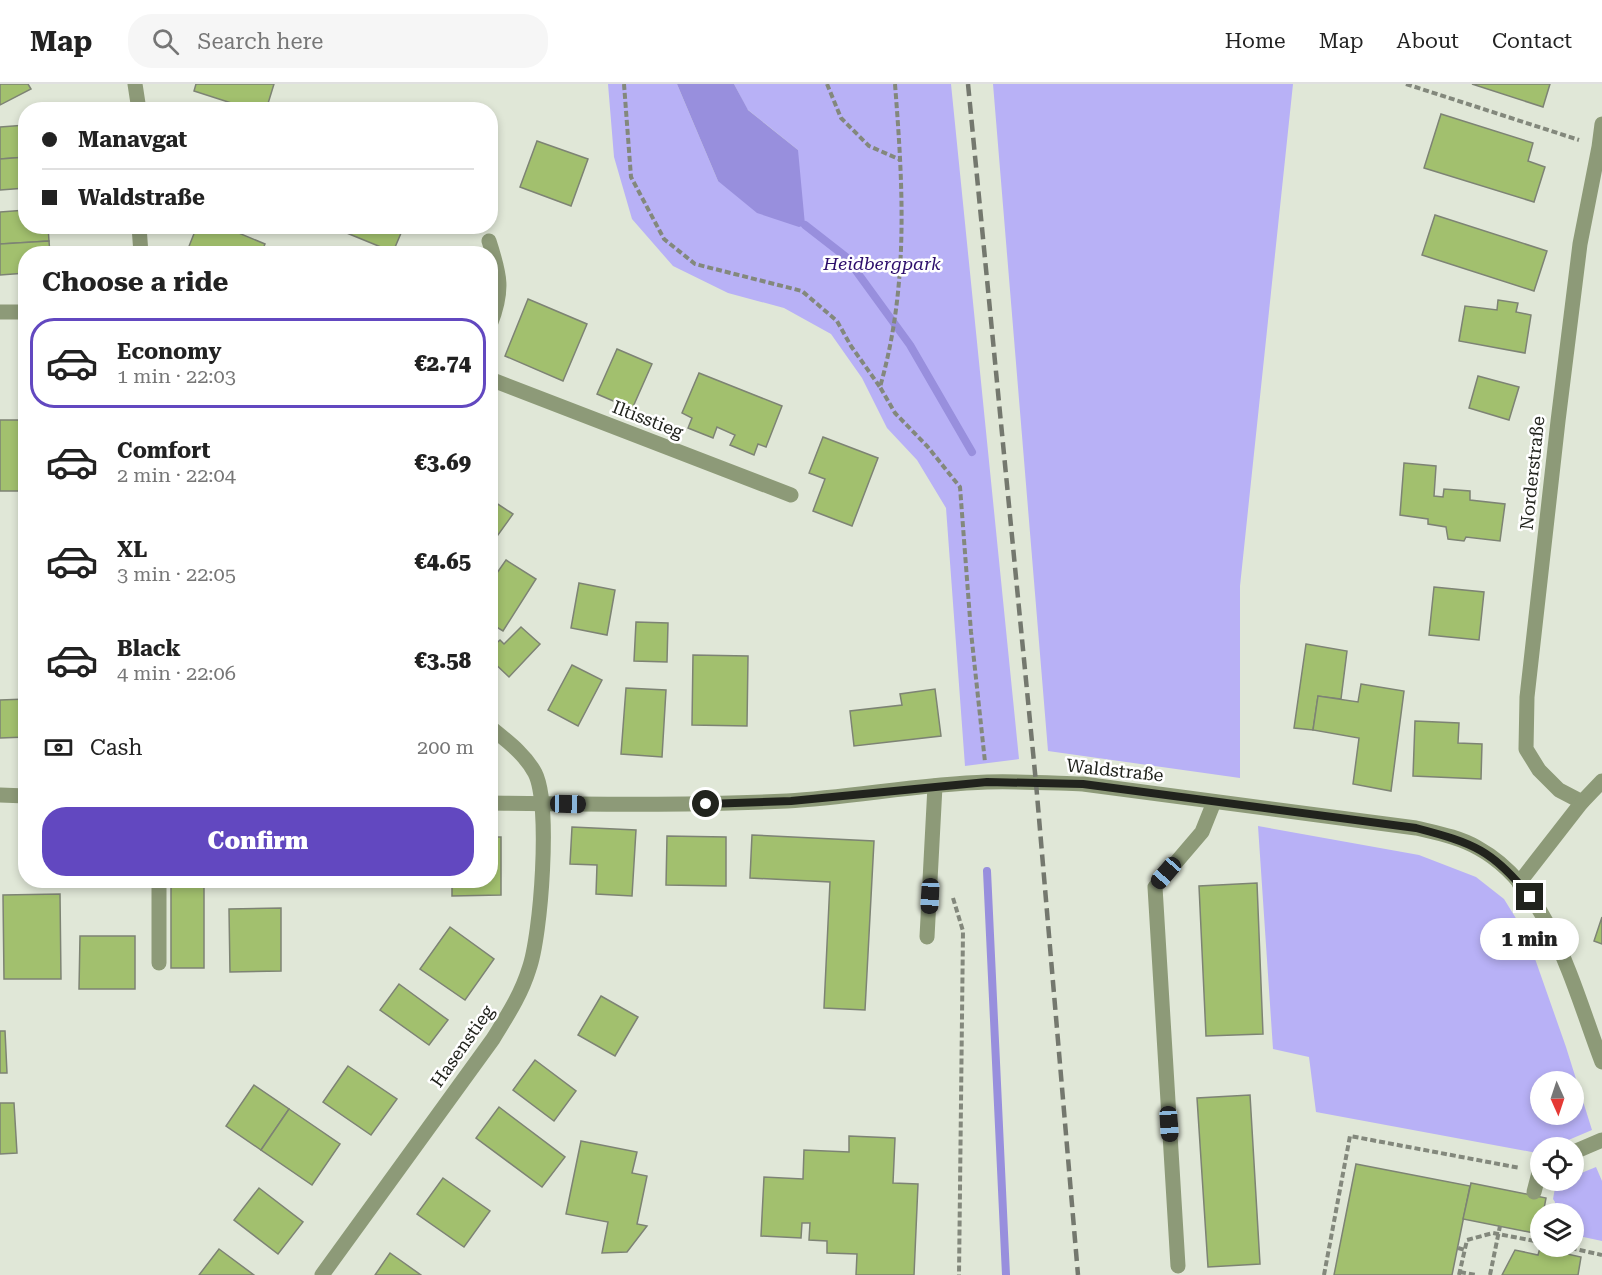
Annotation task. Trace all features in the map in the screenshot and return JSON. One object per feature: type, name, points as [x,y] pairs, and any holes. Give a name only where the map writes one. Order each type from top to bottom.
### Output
[{"type":"street","points":[[135,84],[138,102]]},
{"type":"street","name":"Norderstraße","points":[[1582,802],[1559,790],[1539,770],[1526,749],[1527,697],[1580,244],[1602,124]]},
{"type":"street","points":[[489,241],[491,246]]},
{"type":"street","points":[[498,270],[500,276],[498,298]]},
{"type":"street","points":[[0,312],[18,312]]},
{"type":"street","name":"Iltisstieg","points":[[498,382],[791,495]]},
{"type":"street","name":"Hasenstieg","points":[[322,1275],[493,1039],[518,997],[530,967],[537,937],[542,876],[542,804],[537,776],[527,760],[498,734]]},
{"type":"street","points":[[1519,883],[1582,802],[1602,781]]},
{"type":"street","name":"Waldstraße","points":[[498,803],[729,804],[791,801],[987,782],[1083,784],[1416,828],[1459,839],[1491,856],[1519,883],[1540,911],[1560,952],[1602,1062]]},
{"type":"street","points":[[927,937],[935,786]]},
{"type":"street","points":[[0,795],[18,796]]},
{"type":"street","points":[[1178,1266],[1155,887],[1202,832],[1214,802]]},
{"type":"street","points":[[159,888],[159,963]]},
{"type":"street","points":[[1584,1148],[1602,1140]]},
{"type":"path","points":[[624,84],[631,177],[664,239],[695,264],[802,291],[837,321],[896,413],[960,488],[971,632],[987,782]]},
{"type":"path","points":[[827,84],[841,118],[869,146],[901,160]]},
{"type":"path","points":[[880,387],[891,351],[901,276],[901,160],[895,84]]},
{"type":"path","points":[[1406,84],[1599,147]]},
{"type":"path","points":[[951,892],[963,931],[959,1275]]},
{"type":"path","points":[[1324,1275],[1350,1136],[1530,1168]]},
{"type":"path","points":[[1490,1275],[1500,1226]]},
{"type":"path","points":[[1476,1275],[1460,1273],[1467,1240],[1493,1233],[1530,1240]]},
{"type":"path","points":[[1458,1248],[1465,1250]]},
{"type":"path","points":[[1584,1251],[1602,1255]]},
{"type":"green space","name":"Heidbergpark","points":[[608,84],[677,84],[718,181],[798,150],[747,109],[734,84],[951,84],[1019,759],[965,766],[946,508],[917,460],[887,428],[862,378],[831,334],[784,308],[728,293],[673,266],[632,219],[614,157]]},
{"type":"green space","points":[[993,84],[1293,84],[1240,586],[1240,778],[1048,751]]},
{"type":"green space","points":[[1258,826],[1419,855],[1476,877],[1504,899],[1527,936],[1574,1071],[1530,1071],[1530,1125],[1584,1125],[1584,1104],[1592,1130],[1576,1137],[1530,1137],[1530,1152],[1316,1112],[1309,1057],[1273,1049]]},
{"type":"green space","points":[[1596,1167],[1602,1181],[1602,1241],[1584,1237],[1584,1203],[1555,1203],[1553,1199],[1554,1191],[1584,1191],[1584,1172]]},
{"type":"shaded area","points":[[677,84],[734,84],[748,110],[798,150],[805,225],[799,227],[757,213],[718,181]]},
{"type":"building","points":[[0,84],[28,84],[31,89],[0,105]]},
{"type":"building","points":[[196,84],[274,84],[268,102],[228,102],[194,91]]},
{"type":"building","points":[[1472,84],[1550,84],[1543,107]]},
{"type":"building","points":[[1441,114],[1533,143],[1528,161],[1545,167],[1534,202],[1424,168]]},
{"type":"building","points":[[18,126],[18,158],[0,159],[0,127]]},
{"type":"building","points":[[537,141],[588,159],[571,206],[520,187]]},
{"type":"building","points":[[18,158],[18,189],[0,190],[0,159]]},
{"type":"building","points":[[18,211],[18,234],[49,234],[49,241],[0,244],[0,212]]},
{"type":"building","points":[[1435,215],[1547,251],[1534,291],[1422,255]]},
{"type":"building","points":[[194,234],[241,234],[265,244],[264,246],[189,246]]},
{"type":"building","points":[[349,234],[401,234],[396,246],[378,246]]},
{"type":"building","points":[[49,241],[49,246],[18,246],[18,274],[0,275],[0,244]]},
{"type":"building","points":[[528,299],[587,324],[563,381],[505,356]]},
{"type":"building","points":[[1498,300],[1518,303],[1516,312],[1531,315],[1525,353],[1459,341],[1465,306],[1497,310]]},
{"type":"building","points":[[617,349],[652,364],[632,409],[597,394]]},
{"type":"building","points":[[699,373],[782,406],[766,447],[758,444],[754,455],[730,445],[735,435],[717,427],[713,438],[688,428],[692,418],[682,413]]},
{"type":"building","points":[[1478,376],[1519,387],[1509,420],[1469,408]]},
{"type":"building","points":[[0,420],[18,420],[18,491],[0,491]]},
{"type":"building","points":[[823,437],[878,458],[852,526],[813,511],[825,479],[809,473]]},
{"type":"building","points":[[1404,463],[1436,466],[1434,496],[1443,497],[1444,489],[1470,491],[1470,500],[1505,504],[1500,541],[1466,537],[1464,541],[1448,539],[1446,527],[1428,524],[1428,519],[1400,515]]},
{"type":"building","points":[[498,504],[513,514],[498,535]]},
{"type":"building","points":[[506,560],[536,579],[503,631],[498,628],[498,572]]},
{"type":"building","points":[[579,583],[615,590],[607,635],[571,628]]},
{"type":"building","points":[[1434,587],[1484,592],[1479,640],[1429,635]]},
{"type":"building","points":[[636,622],[668,623],[667,662],[634,661]]},
{"type":"building","points":[[521,627],[540,644],[509,677],[498,667],[498,642],[500,640],[504,644]]},
{"type":"building","points":[[1306,644],[1347,651],[1341,699],[1318,696],[1313,730],[1294,728]]},
{"type":"building","points":[[693,655],[748,656],[747,726],[692,725]]},
{"type":"building","points":[[572,665],[602,680],[578,726],[548,710]]},
{"type":"building","points":[[1361,684],[1404,691],[1391,791],[1353,784],[1359,738],[1313,730],[1318,696],[1358,702]]},
{"type":"building","points":[[626,688],[666,690],[662,757],[621,754]]},
{"type":"building","points":[[935,689],[941,736],[854,746],[850,711],[902,705],[900,694]]},
{"type":"building","points":[[18,699],[18,737],[0,738],[0,700]]},
{"type":"building","points":[[1415,721],[1459,723],[1458,743],[1482,744],[1481,779],[1413,776]]},
{"type":"building","points":[[572,827],[636,830],[632,896],[596,894],[597,865],[570,864]]},
{"type":"building","points":[[752,835],[874,841],[865,1010],[824,1008],[830,882],[750,878]]},
{"type":"building","points":[[667,836],[726,837],[726,886],[666,885]]},
{"type":"building","points":[[498,837],[501,837],[501,895],[452,896],[452,888],[498,888]]},
{"type":"building","points":[[1257,883],[1263,1034],[1206,1036],[1199,886]]},
{"type":"building","points":[[171,888],[204,888],[204,968],[171,968]]},
{"type":"building","points":[[60,894],[61,979],[4,979],[3,895]]},
{"type":"building","points":[[281,908],[281,971],[230,972],[229,909]]},
{"type":"building","points":[[1602,917],[1602,944],[1594,941]]},
{"type":"building","points":[[450,927],[494,959],[465,1000],[420,969]]},
{"type":"building","points":[[80,936],[135,936],[135,989],[79,989]]},
{"type":"building","points":[[399,984],[448,1020],[429,1045],[380,1010]]},
{"type":"building","points":[[601,996],[638,1017],[615,1056],[578,1035]]},
{"type":"building","points":[[0,1031],[5,1031],[7,1073],[0,1073]]},
{"type":"building","points":[[535,1060],[576,1091],[554,1121],[513,1090]]},
{"type":"building","points":[[348,1066],[397,1099],[371,1135],[323,1102]]},
{"type":"building","points":[[254,1085],[289,1109],[261,1150],[226,1126]]},
{"type":"building","points":[[1250,1095],[1260,1264],[1208,1267],[1197,1098]]},
{"type":"building","points":[[0,1103],[14,1103],[17,1153],[0,1154]]},
{"type":"building","points":[[499,1107],[565,1157],[542,1187],[476,1138]]},
{"type":"building","points":[[289,1109],[340,1144],[312,1185],[261,1150]]},
{"type":"building","points":[[849,1136],[895,1138],[893,1183],[918,1184],[914,1275],[856,1275],[857,1254],[827,1253],[827,1241],[809,1240],[810,1223],[802,1223],[801,1238],[761,1236],[764,1177],[803,1179],[804,1150],[849,1152]]},
{"type":"building","points":[[581,1141],[637,1152],[632,1173],[647,1176],[637,1224],[647,1226],[627,1252],[602,1253],[608,1222],[566,1214]]},
{"type":"building","points":[[1356,1164],[1470,1186],[1452,1275],[1334,1275]]},
{"type":"building","points":[[443,1178],[490,1211],[464,1247],[417,1214]]},
{"type":"building","points":[[1471,1183],[1546,1198],[1545,1203],[1530,1203],[1530,1232],[1463,1219]]},
{"type":"building","points":[[259,1188],[303,1222],[278,1254],[234,1220]]},
{"type":"building","points":[[219,1249],[254,1275],[199,1275]]},
{"type":"building","points":[[1515,1250],[1530,1253],[1530,1257],[1581,1257],[1578,1275],[1502,1275]]},
{"type":"building","points":[[390,1253],[421,1275],[375,1275]]},
{"type":"waterway","points":[[805,225],[846,257],[910,345],[972,452]]},
{"type":"waterway","points":[[987,871],[1006,1275]]},
{"type":"railway","points":[[968,84],[1036,783],[1078,1275]]},
{"type":"route","points":[[706,804],[791,801],[987,782],[1083,784],[1416,828],[1459,839],[1477,847],[1506,869],[1530,897]]}]
